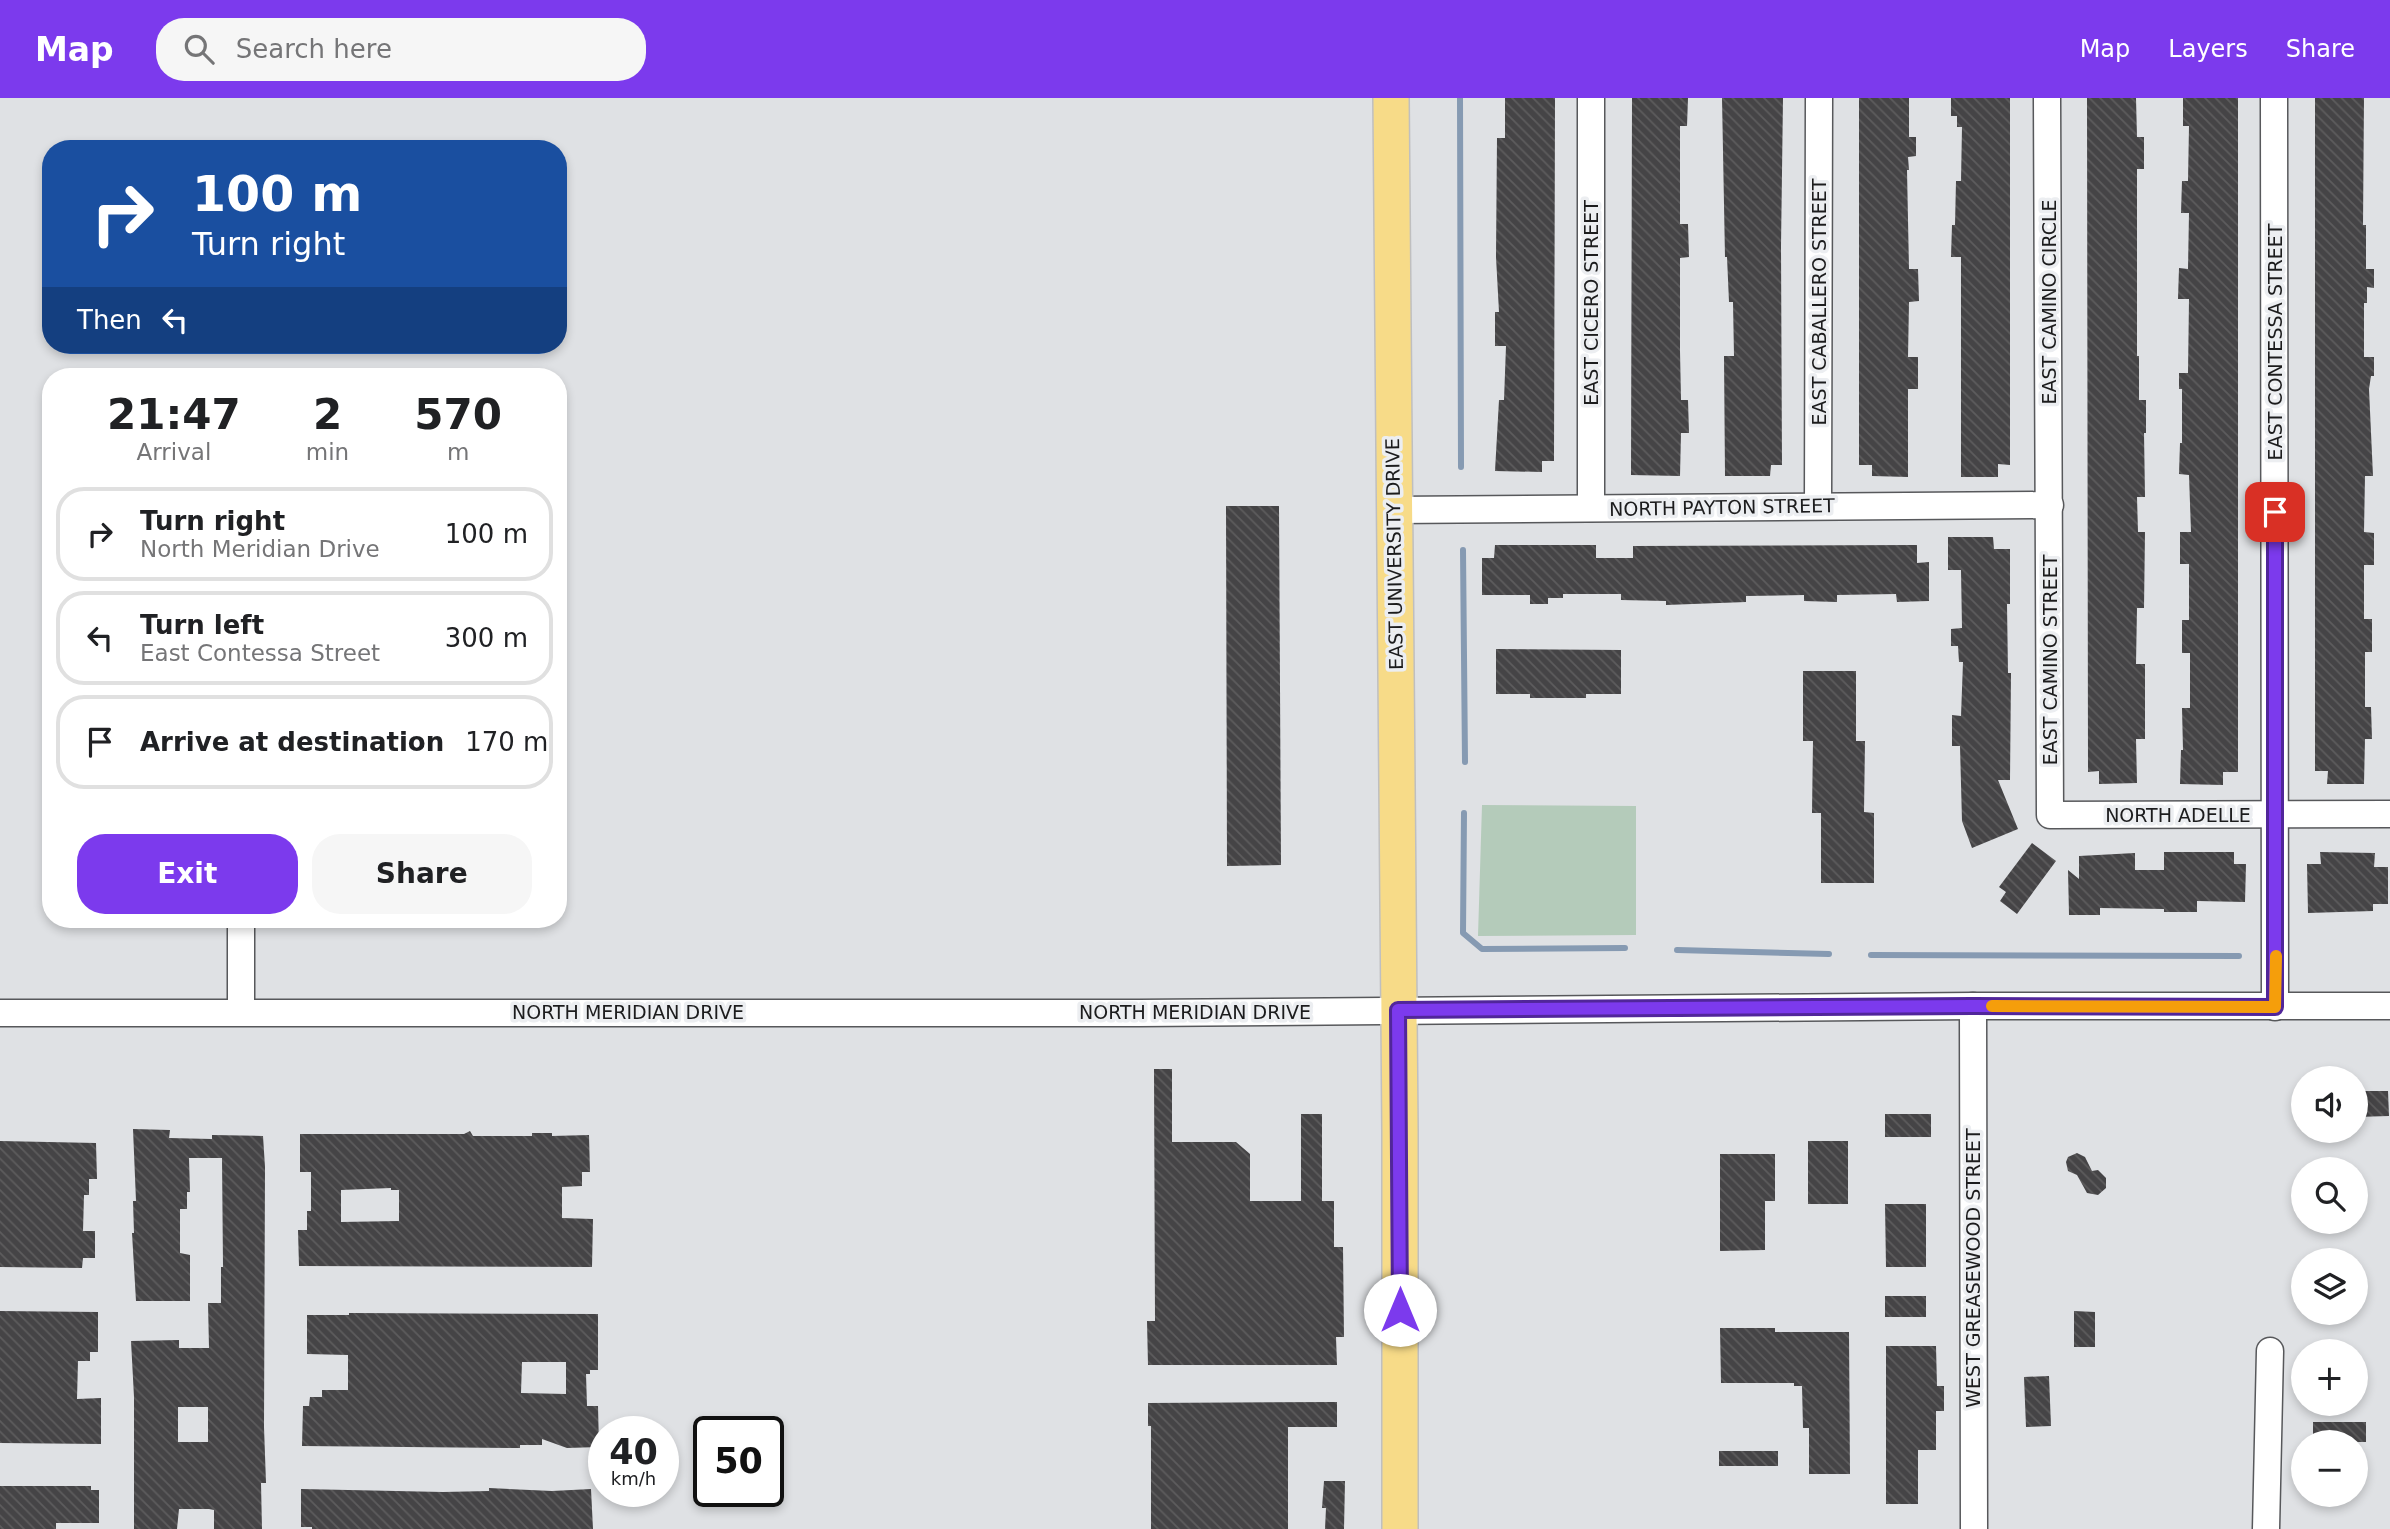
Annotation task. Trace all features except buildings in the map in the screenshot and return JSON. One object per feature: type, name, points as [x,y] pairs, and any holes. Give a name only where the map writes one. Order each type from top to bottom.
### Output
[{"type":"main road","name":"EAST UNIVERSITY DRIVE","points":[[1391,98],[1400,1529]]},
{"type":"street","name":"EAST CICERO STREET","points":[[1591,98],[1591,508]]},
{"type":"street","name":"EAST CABALLERO STREET","points":[[1818,506],[1819,98]]},
{"type":"street","name":"EAST CAMINO CIRCLE","points":[[2047,98],[2050,505]]},
{"type":"street","name":"EAST CONTESSA STREET","points":[[2274,98],[2275,1007]]},
{"type":"street","name":"NORTH PAYTON STREET","points":[[1394,510],[2050,505]]},
{"type":"street","name":"EAST CAMINO STREET","points":[[2050,505],[2050,815]]},
{"type":"street","name":"NORTH ADELLE","points":[[2050,815],[2390,814]]},
{"type":"street","points":[[241,928],[242,1012]]},
{"type":"street","name":"NORTH MERIDIAN DRIVE","points":[[0,1013],[1147,1013],[1972,1006],[2390,1006]]},
{"type":"street","name":"WEST GREASEWOOD STREET","points":[[1972,1006],[1974,1529]]},
{"type":"street","points":[[2266,1529],[2270,1351]]},
{"type":"green space","points":[[1482,805],[1636,806],[1636,935],[1478,936]]},
{"type":"waterway","points":[[1460,98],[1461,467]]},
{"type":"waterway","points":[[1463,550],[1465,762]]},
{"type":"waterway","points":[[1464,813],[1463,933],[1482,949],[1625,948]]},
{"type":"waterway","points":[[1677,950],[1829,954]]},
{"type":"waterway","points":[[1871,955],[2239,956]]},
{"type":"slow traffic","points":[[1992,1006],[2275,1007],[2276,956]]},
{"type":"route","points":[[1400,1310],[1398,1010],[2275,1007],[2275,512]]}]
